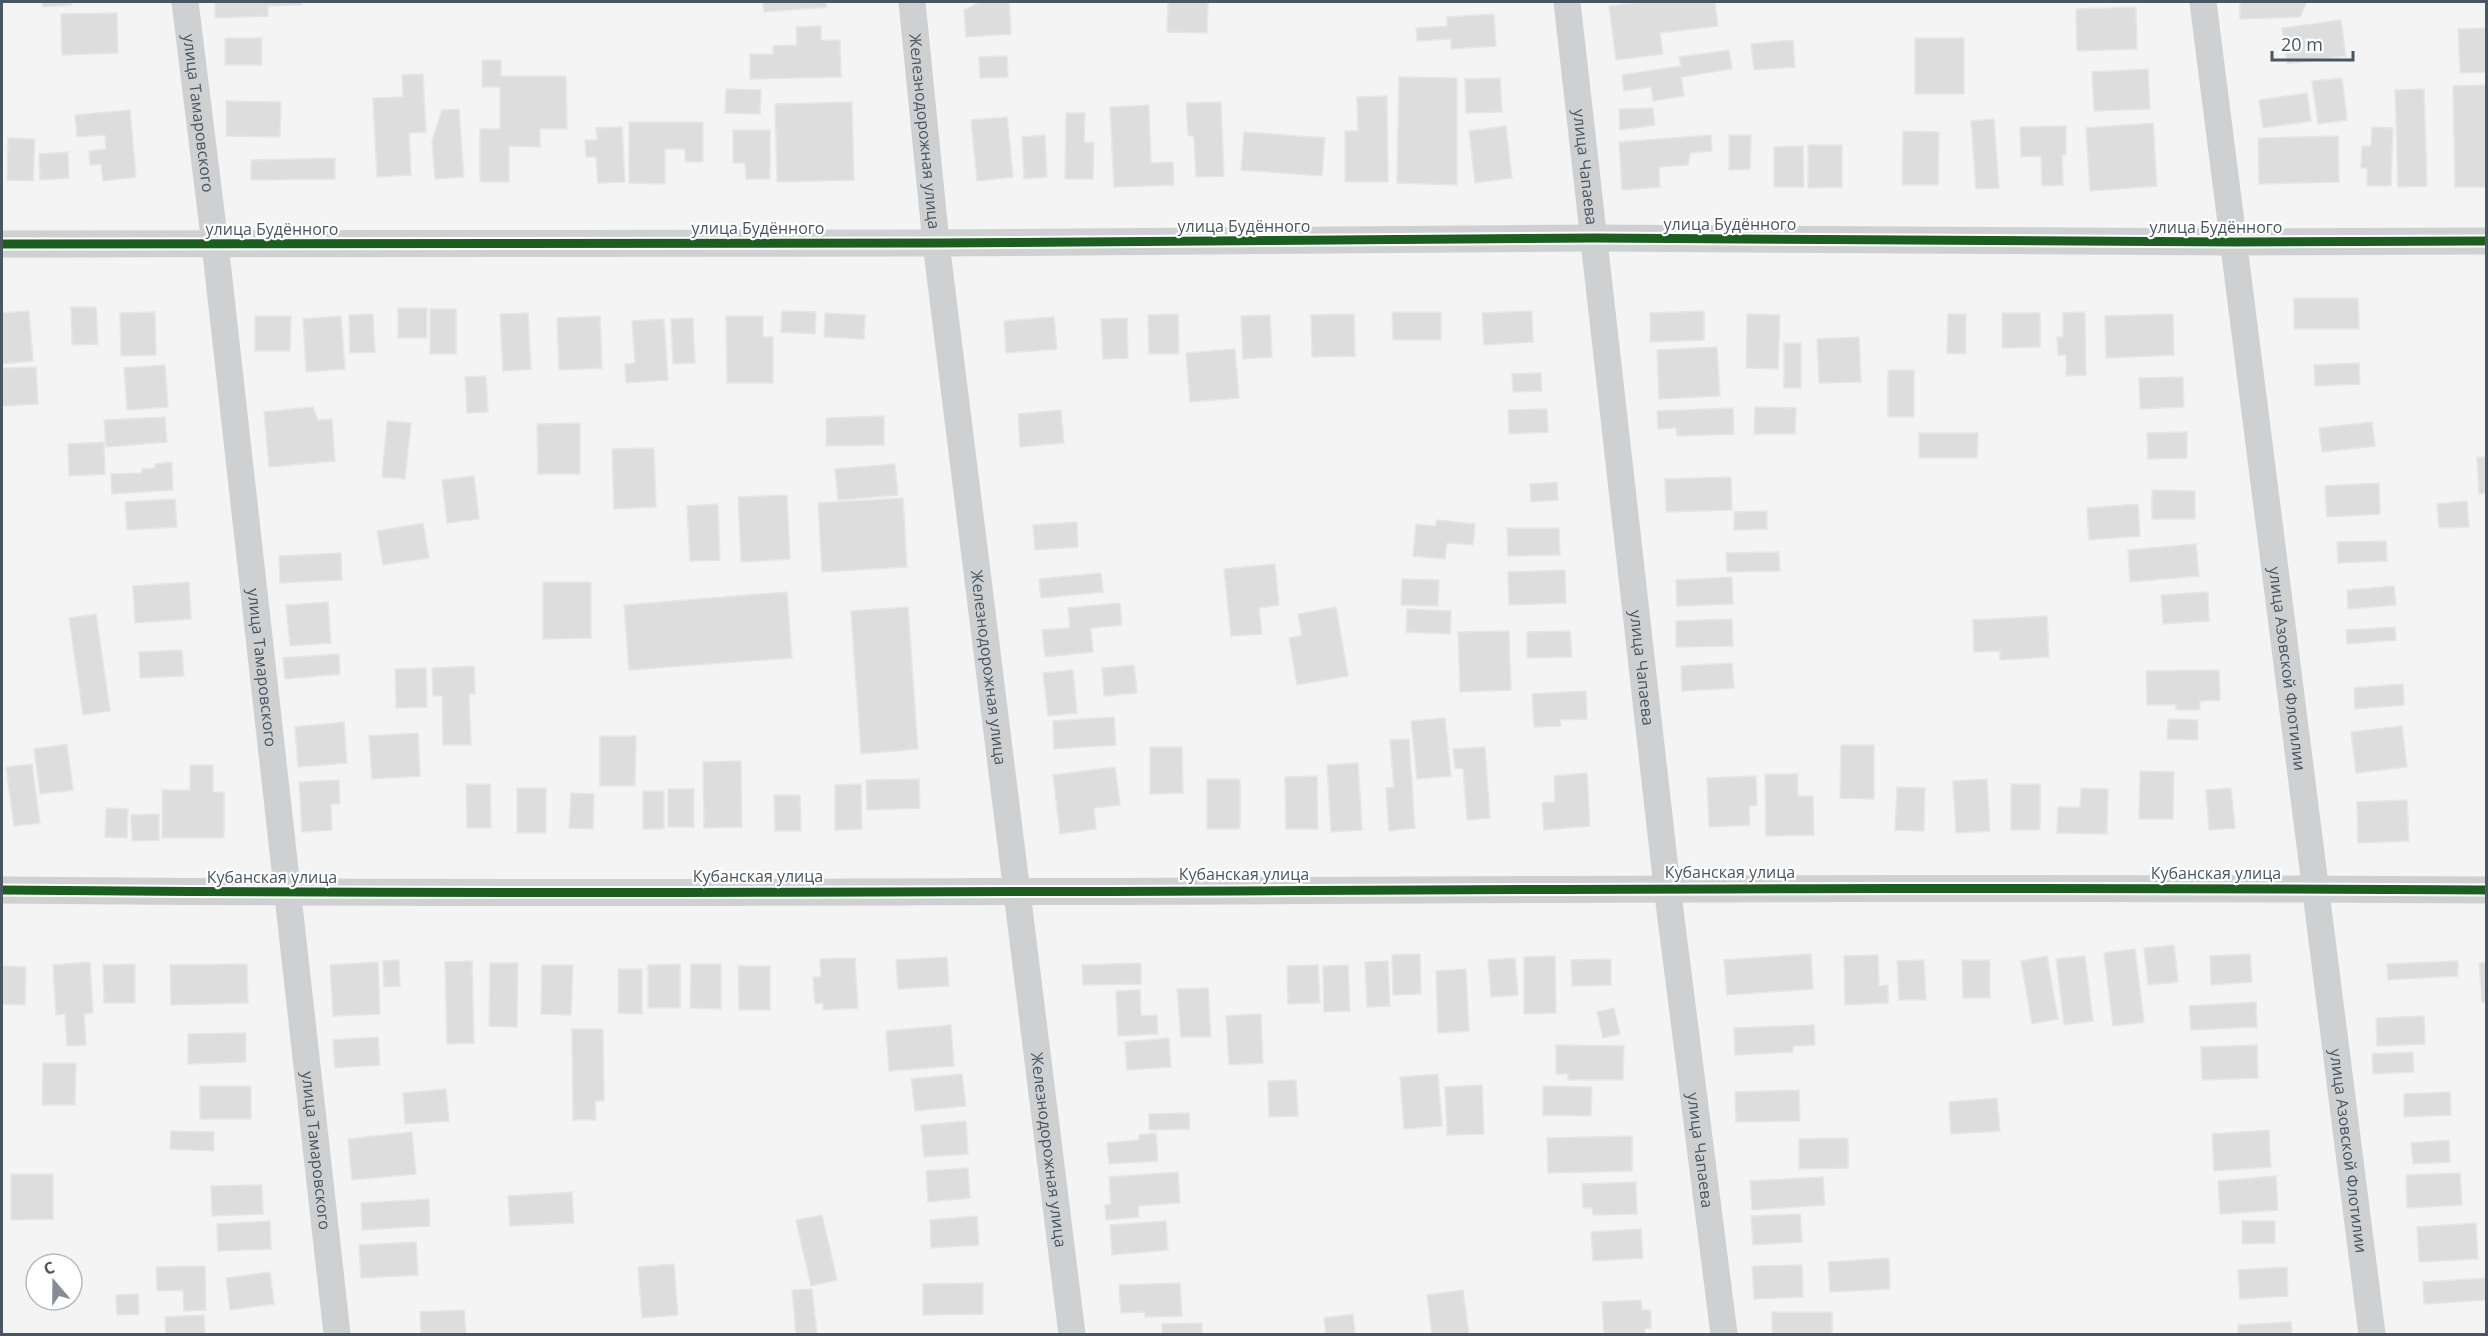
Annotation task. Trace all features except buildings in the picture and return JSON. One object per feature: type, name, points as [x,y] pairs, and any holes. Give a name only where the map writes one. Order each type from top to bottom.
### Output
[{"type":"street","name":"улица Тамаровского","points":[[185,2],[215,244],[337,1335]]},
{"type":"street","name":"Железнодорожная улица","points":[[912,2],[936,243],[1072,1335]]},
{"type":"street","name":"улица Чапаева","points":[[1567,2],[1667,887],[1724,1335]]},
{"type":"street","name":"улица Азовской Флотилии","points":[[2203,2],[2372,1335]]},
{"type":"street","name":"улица Будённого","points":[[2,244],[936,243],[1594,238],[2235,242],[2487,241]]},
{"type":"street","name":"Кубанская улица","points":[[2,890],[289,893],[1667,887],[2487,890]]},
{"type":"cycle path","points":[[2,244],[936,243],[1595,238],[2235,242],[2486,241]]},
{"type":"cycle path","points":[[2,890],[623,893],[1865,889],[2486,890]]}]
